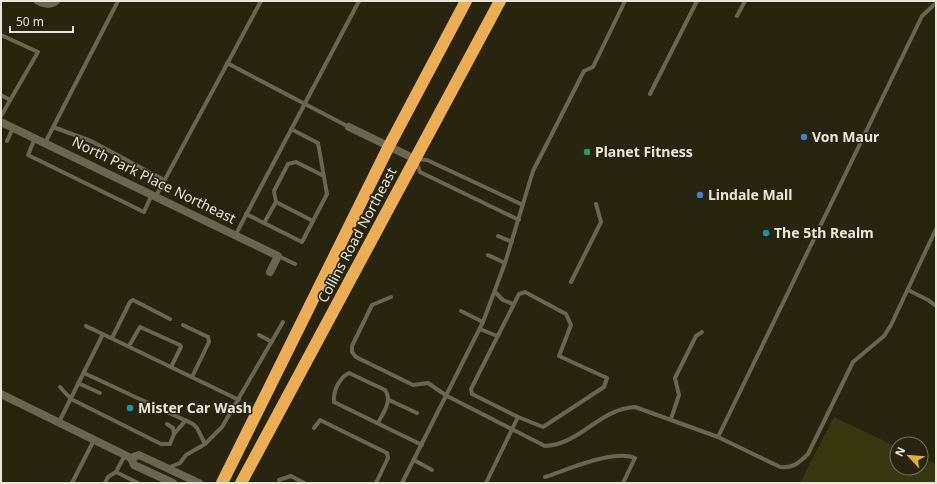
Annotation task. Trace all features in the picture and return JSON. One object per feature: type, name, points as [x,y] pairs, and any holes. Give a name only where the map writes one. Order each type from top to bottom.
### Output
[{"type":"highway","name":"Collins Road Northeast","points":[[222,483],[389,146],[466,1]]},
{"type":"highway","name":"Collins Road Northeast","points":[[241,483],[500,1]]},
{"type":"street","points":[[38,1],[45,5],[53,4],[56,1]]},
{"type":"street","name":"North Park Place Northeast","points":[[1,122],[236,234],[278,256]]},
{"type":"street","points":[[349,127],[415,159]]},
{"type":"street","points":[[270,272],[278,256]]},
{"type":"street","points":[[1,394],[128,456],[134,465],[161,481],[174,483]]},
{"type":"street","points":[[128,456],[139,455],[199,483]]},
{"type":"lane","points":[[45,143],[118,1]]},
{"type":"lane","points":[[35,138],[28,155],[144,212],[164,180],[261,1]]},
{"type":"lane","points":[[236,234],[358,1]]},
{"type":"lane","points":[[402,483],[483,322],[512,242],[533,171],[584,71],[593,67],[625,1]]},
{"type":"lane","points":[[650,94],[698,1]]},
{"type":"lane","points":[[737,16],[744,1]]},
{"type":"lane","points":[[718,437],[922,16],[936,3]]},
{"type":"lane","points":[[1,35],[38,52],[1,116]]},
{"type":"lane","points":[[227,63],[305,102],[349,127]]},
{"type":"lane","points":[[1,95],[10,100]]},
{"type":"lane","points":[[53,127],[91,141],[164,180]]},
{"type":"lane","points":[[7,141],[13,128]]},
{"type":"lane","points":[[246,214],[302,242],[327,194],[318,143],[291,129]]},
{"type":"lane","points":[[518,220],[420,172],[415,159],[427,160],[523,205]]},
{"type":"lane","points":[[264,223],[276,202],[274,191],[288,164],[296,162],[324,176]]},
{"type":"lane","points":[[276,202],[313,221]]},
{"type":"lane","points":[[571,282],[600,222],[596,204]]},
{"type":"lane","points":[[391,297],[372,305],[352,346],[352,352],[356,357],[413,385],[428,383],[447,396],[545,446],[558,445],[622,408],[635,408],[671,419],[718,437],[780,467],[789,468],[797,465],[808,454],[853,362],[884,336],[934,237],[936,229]]},
{"type":"lane","points":[[498,236],[512,242]]},
{"type":"lane","points":[[488,255],[505,263]]},
{"type":"lane","points":[[278,256],[295,264]]},
{"type":"lane","points":[[908,290],[928,300],[936,306]]},
{"type":"lane","points":[[495,292],[503,300],[514,304]]},
{"type":"lane","points":[[525,292],[566,314],[571,325],[559,356],[607,378],[604,387],[543,427],[518,417],[472,394],[471,389],[514,304],[519,294],[525,292]]},
{"type":"lane","points":[[112,338],[130,302],[133,300],[170,319]]},
{"type":"lane","points":[[928,300],[936,300]]},
{"type":"lane","points":[[461,311],[483,322]]},
{"type":"lane","points":[[167,468],[180,463],[194,449],[205,444],[222,427],[240,400],[283,322]]},
{"type":"lane","points":[[183,325],[208,337],[209,342],[192,377]]},
{"type":"lane","points":[[86,326],[240,400]]},
{"type":"lane","points":[[129,346],[140,327],[180,345],[181,347],[171,367]]},
{"type":"lane","points":[[480,329],[498,336]]},
{"type":"lane","points":[[671,419],[679,395],[674,378],[696,336],[702,332]]},
{"type":"lane","points":[[60,422],[103,334]]},
{"type":"lane","points":[[259,335],[272,342]]},
{"type":"lane","points":[[84,373],[186,420],[197,428],[205,444]]},
{"type":"lane","points":[[378,423],[389,400],[389,395],[385,390],[349,373],[342,376],[334,394],[334,402],[422,445]]},
{"type":"lane","points":[[78,383],[100,393]]},
{"type":"lane","points":[[60,387],[71,399],[162,444],[170,444],[174,434],[186,420]]},
{"type":"lane","points":[[389,400],[417,413]]},
{"type":"lane","points":[[486,483],[518,417]]},
{"type":"lane","points":[[314,428],[320,420],[387,453],[388,458],[376,483]]},
{"type":"lane","points":[[167,424],[173,428],[174,434]]},
{"type":"lane","points":[[72,483],[95,440]]},
{"type":"lane","points":[[105,483],[108,477],[116,472],[128,456]]},
{"type":"lane","points":[[546,477],[608,457],[628,456],[634,458],[622,483]]},
{"type":"lane","points":[[414,460],[432,470]]},
{"type":"lane","points":[[180,463],[182,471],[186,477]]},
{"type":"lane","points":[[116,472],[138,483]]},
{"type":"lane","points":[[279,480],[291,476],[304,483]]},
{"type":"shaded area","points":[[834,417],[889,443],[889,476],[929,476],[929,461],[936,464],[936,483],[800,483]]},
{"type":"place","name":"Von Maur","points":[[804,137]]},
{"type":"place","name":"Planet Fitness","points":[[587,152]]},
{"type":"place","name":"Lindale Mall","points":[[700,195]]},
{"type":"place","name":"The 5th Realm","points":[[766,233]]},
{"type":"place","name":"Mister Car Wash","points":[[130,408]]}]
